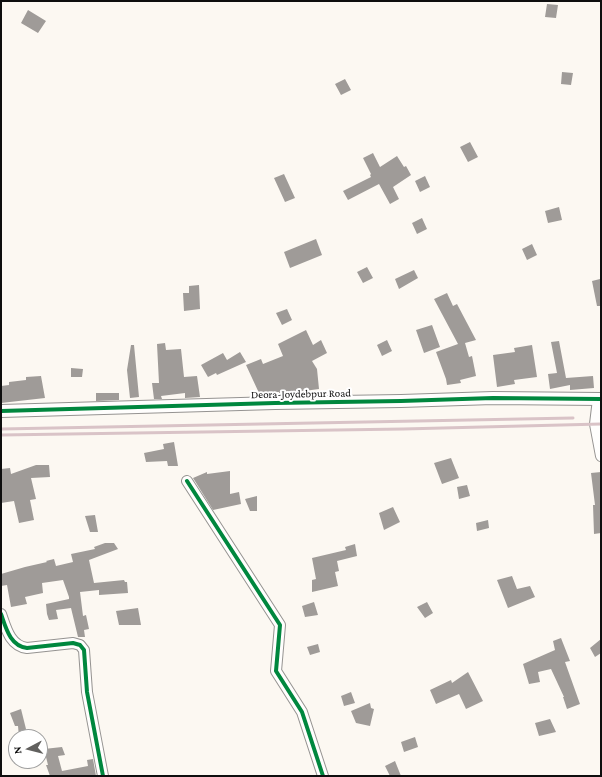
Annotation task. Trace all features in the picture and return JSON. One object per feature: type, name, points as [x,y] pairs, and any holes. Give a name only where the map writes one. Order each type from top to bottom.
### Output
[{"type":"street","name":"Deora-Joydebpur Road","points":[[1,411],[276,403],[401,402],[493,398],[599,399]]},
{"type":"street","points":[[599,399],[595,424],[601,456]]},
{"type":"street","points":[[187,481],[280,625],[276,671],[302,712],[323,776]]},
{"type":"street","points":[[1,614],[15,643],[21,647],[27,648],[73,644],[80,645],[84,650],[88,699],[103,776]]},
{"type":"building","points":[[547,4],[558,5],[556,18],[545,17]]},
{"type":"building","points":[[28,10],[46,21],[38,33],[21,23]]},
{"type":"building","points":[[562,72],[573,73],[571,85],[561,84]]},
{"type":"building","points":[[345,79],[351,90],[341,95],[335,84]]},
{"type":"building","points":[[470,142],[478,157],[468,162],[460,147]]},
{"type":"building","points":[[373,153],[380,167],[397,156],[404,167],[406,166],[411,175],[393,187],[399,199],[390,204],[379,184],[348,200],[343,191],[371,177],[363,158]]},
{"type":"building","points":[[284,174],[295,198],[285,202],[274,178]]},
{"type":"building","points":[[425,176],[430,187],[420,192],[415,181]]},
{"type":"building","points":[[559,207],[562,220],[548,223],[545,211]]},
{"type":"building","points":[[422,218],[427,229],[417,234],[412,223]]},
{"type":"building","points":[[316,239],[322,255],[290,268],[284,252]]},
{"type":"building","points":[[532,244],[537,255],[527,260],[522,249]]},
{"type":"building","points":[[367,267],[373,278],[363,283],[357,272]]},
{"type":"building","points":[[414,270],[418,278],[399,289],[395,279]]},
{"type":"building","points":[[600,279],[601,306],[597,306],[592,281]]},
{"type":"building","points":[[199,285],[200,309],[184,311],[183,293],[189,293],[189,286]]},
{"type":"building","points":[[447,293],[453,306],[457,304],[476,340],[465,343],[469,357],[472,356],[476,376],[460,380],[461,383],[447,385],[436,352],[458,344],[434,299]]},
{"type":"building","points":[[287,309],[292,320],[282,325],[276,313]]},
{"type":"building","points":[[432,325],[440,347],[424,353],[416,330]]},
{"type":"building","points":[[306,330],[313,345],[321,340],[327,353],[312,361],[317,369],[319,389],[299,393],[299,391],[279,394],[279,392],[259,393],[246,365],[261,359],[263,364],[283,356],[278,344]]},
{"type":"building","points":[[387,340],[392,351],[382,356],[377,345]]},
{"type":"building","points":[[559,341],[566,378],[593,376],[594,388],[570,390],[570,385],[550,389],[548,374],[557,373],[551,342]]},
{"type":"building","points":[[165,343],[166,350],[181,349],[184,377],[197,376],[200,397],[185,398],[185,393],[161,396],[162,399],[154,399],[152,383],[159,383],[157,344]]},
{"type":"building","points":[[131,345],[134,345],[139,397],[130,398],[127,370]]},
{"type":"building","points":[[532,345],[537,377],[514,380],[515,384],[497,387],[493,355],[515,352],[514,348]]},
{"type":"building","points":[[240,352],[246,362],[217,375],[216,373],[208,377],[201,365],[223,353],[227,360]]},
{"type":"building","points":[[71,368],[83,369],[82,377],[71,377]]},
{"type":"building","points":[[41,376],[45,398],[1,403],[1,386],[9,385],[9,382],[26,380],[26,377]]},
{"type":"building","points":[[96,393],[119,393],[119,400],[96,401]]},
{"type":"building","points":[[174,442],[178,466],[168,466],[167,461],[146,462],[144,453],[164,449],[163,444]]},
{"type":"building","points":[[451,458],[459,478],[442,484],[434,463]]},
{"type":"building","points":[[36,465],[49,465],[50,477],[31,478],[36,499],[30,500],[34,520],[19,523],[14,501],[1,503],[1,469],[10,468],[11,474]]},
{"type":"building","points":[[230,471],[230,494],[239,492],[241,504],[213,510],[193,478],[207,472],[207,474]]},
{"type":"building","points":[[601,472],[601,533],[594,534],[593,505],[595,505],[591,473]]},
{"type":"building","points":[[467,485],[470,496],[459,499],[457,487]]},
{"type":"building","points":[[257,496],[257,511],[250,511],[245,499]]},
{"type":"building","points":[[393,507],[400,522],[384,530],[379,513]]},
{"type":"building","points":[[95,515],[98,532],[90,532],[85,516]]},
{"type":"building","points":[[488,520],[489,528],[477,531],[476,523]]},
{"type":"building","points":[[105,543],[114,543],[118,549],[89,560],[94,583],[124,580],[127,582],[128,593],[99,595],[99,590],[80,592],[83,616],[86,615],[89,629],[84,630],[85,637],[78,637],[71,608],[56,610],[58,619],[49,620],[46,604],[69,599],[63,580],[42,583],[43,593],[25,597],[27,604],[11,607],[7,585],[1,586],[1,574],[54,559],[56,566],[73,562],[71,554],[95,549],[94,547]]},
{"type":"building","points":[[355,544],[357,556],[337,561],[339,571],[335,572],[338,586],[312,592],[312,580],[316,579],[312,558],[346,550],[345,547]]},
{"type":"building","points":[[512,576],[517,589],[530,586],[535,597],[508,608],[497,580]]},
{"type":"building","points":[[314,602],[318,615],[305,617],[302,606]]},
{"type":"building","points":[[427,602],[433,613],[425,618],[417,607]]},
{"type":"building","points":[[138,608],[141,625],[119,625],[116,611]]},
{"type":"building","points":[[561,638],[570,661],[565,662],[580,704],[567,709],[564,697],[551,669],[538,672],[540,682],[529,684],[523,664],[555,650],[553,641]]},
{"type":"building","points":[[601,639],[601,653],[595,657],[590,648]]},
{"type":"building","points":[[318,644],[320,652],[310,655],[307,647]]},
{"type":"building","points":[[468,672],[483,701],[466,709],[459,694],[436,704],[430,690],[451,680],[452,683]]},
{"type":"building","points":[[351,692],[355,703],[344,706],[341,696]]},
{"type":"building","points":[[370,703],[371,708],[374,709],[370,726],[356,723],[351,711]]},
{"type":"building","points":[[21,709],[26,729],[18,729],[18,726],[15,726],[10,713]]},
{"type":"building","points":[[550,719],[556,732],[539,736],[535,723]]},
{"type":"building","points":[[415,737],[418,747],[404,752],[401,742]]},
{"type":"building","points":[[62,747],[65,755],[58,756],[62,771],[88,766],[87,760],[93,759],[96,776],[50,776],[47,769],[48,749]]},
{"type":"building","points":[[395,761],[401,776],[390,776],[385,766]]},
{"type":"railway","points":[[1,429],[573,418]]},
{"type":"railway","points":[[1,435],[403,429],[601,424]]},
{"type":"cycle path","points":[[1,411],[493,398],[601,399]]},
{"type":"cycle path","points":[[187,481],[280,625],[276,671],[302,712],[323,776]]},
{"type":"cycle path","points":[[1,614],[10,636],[16,644],[21,647],[27,648],[73,643],[80,645],[84,650],[87,692],[103,776]]}]
